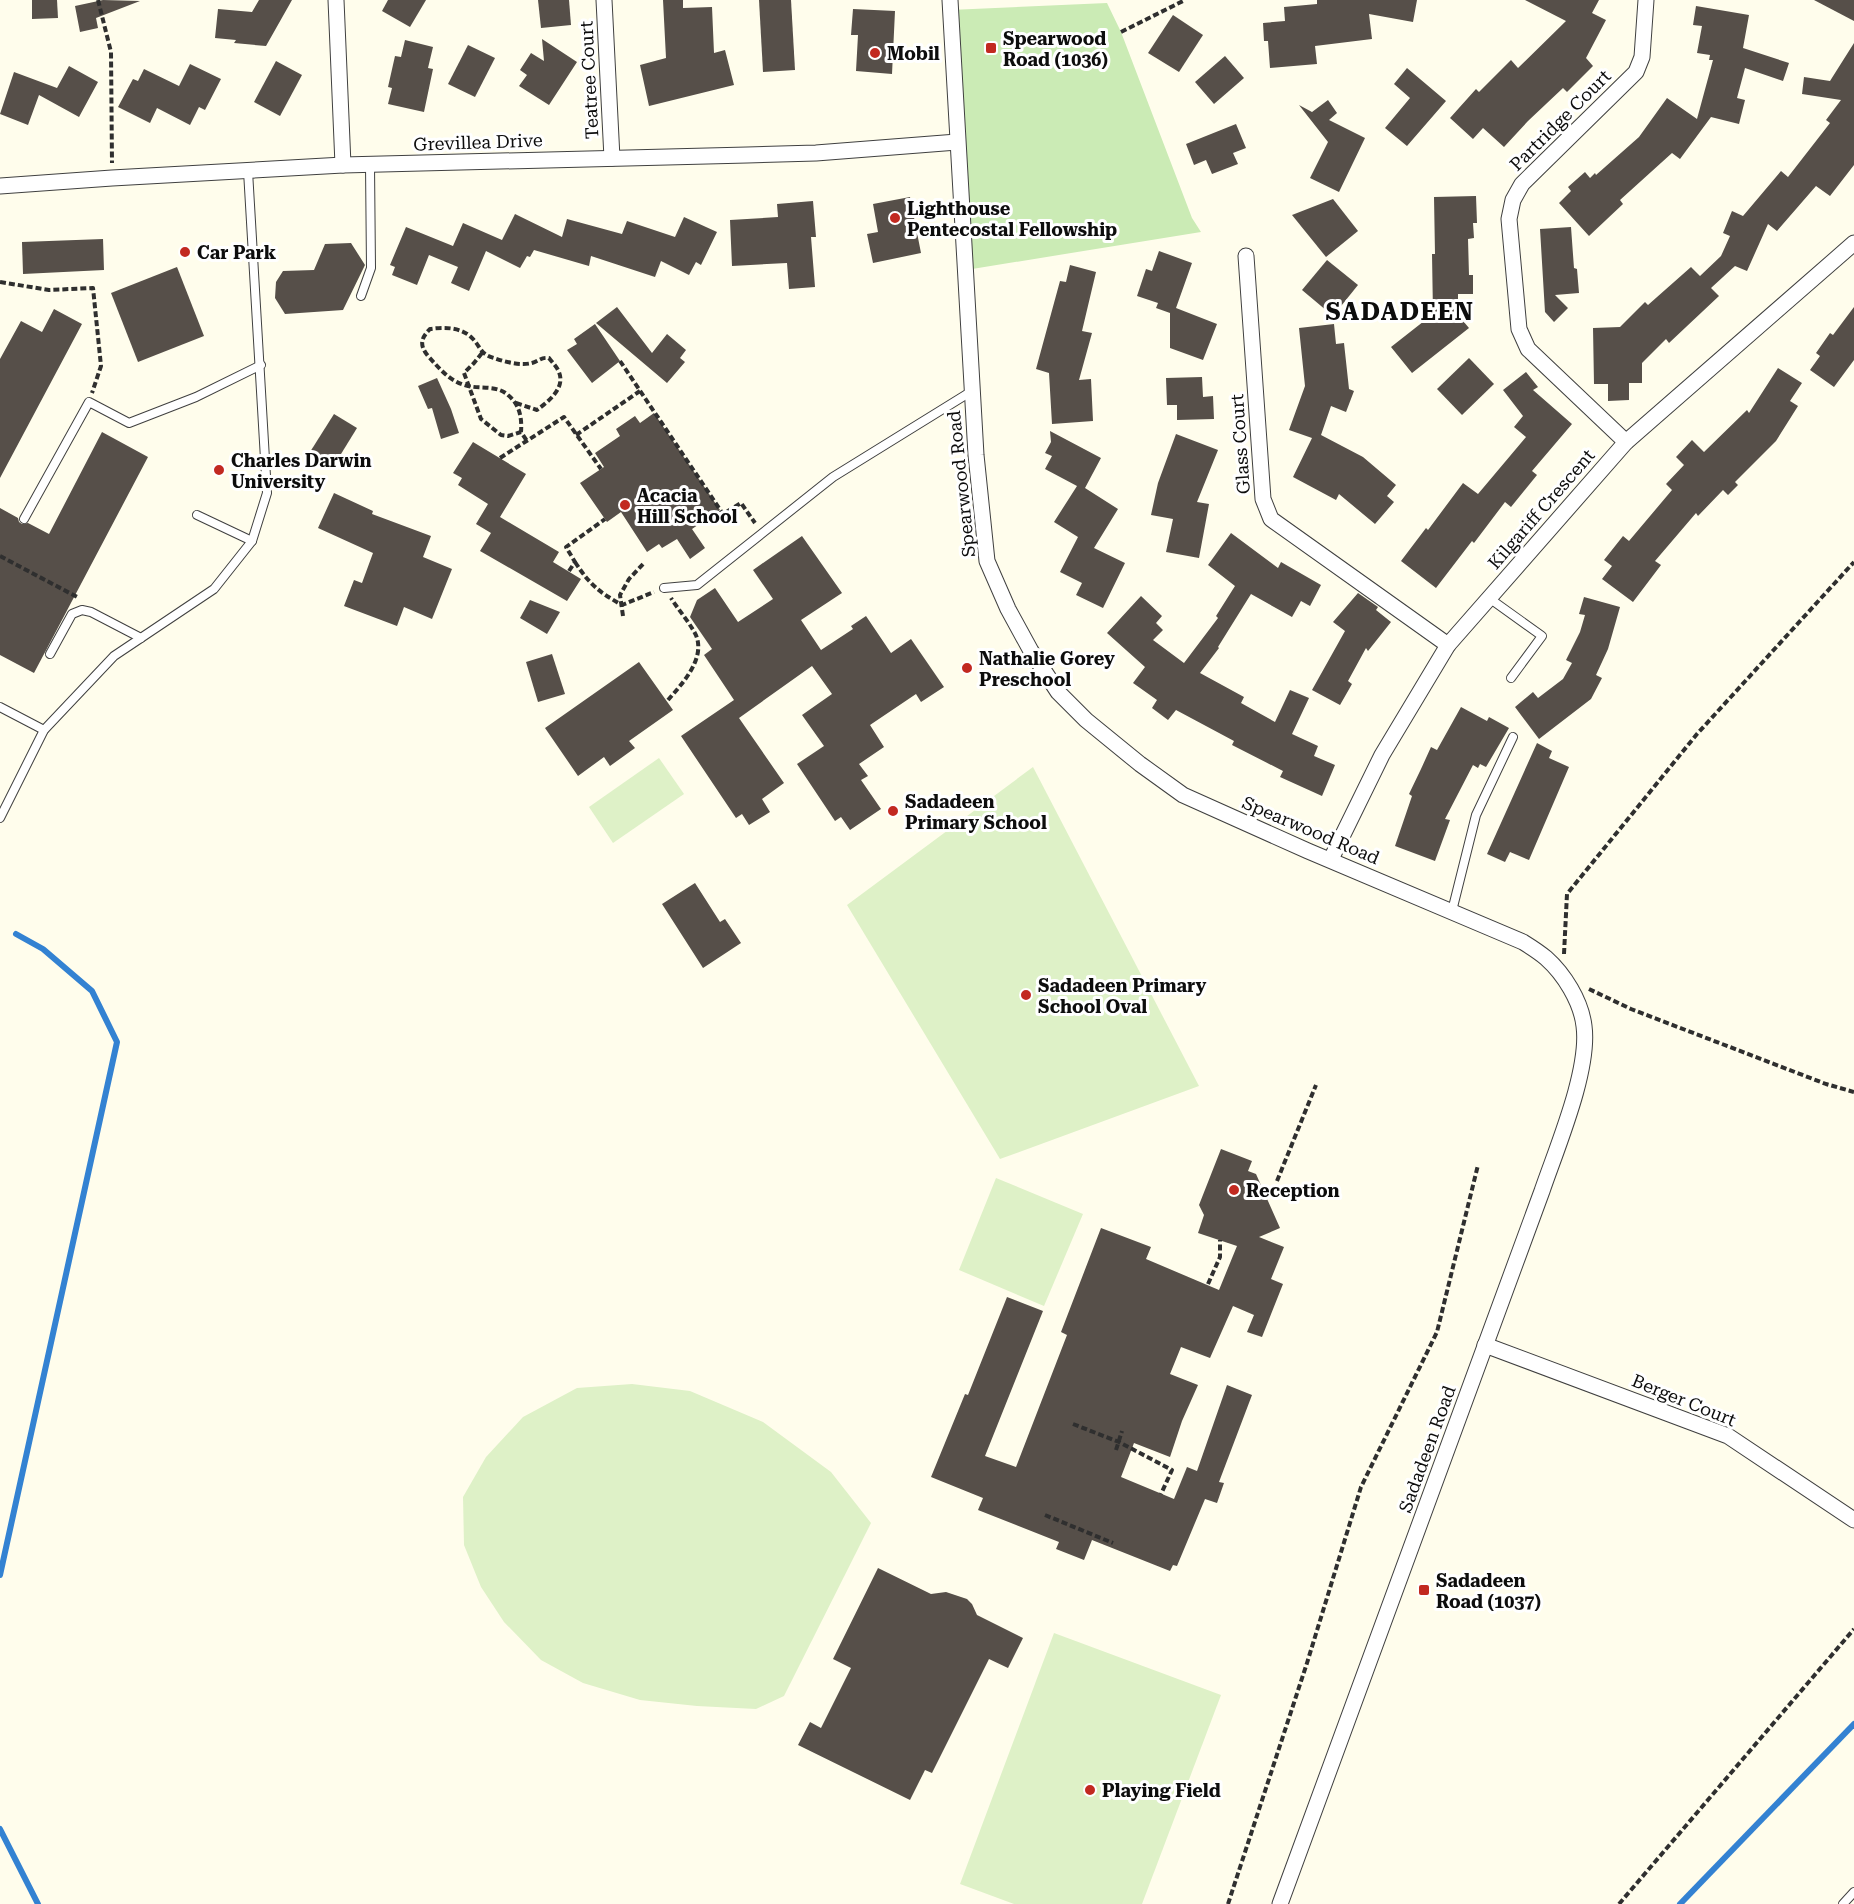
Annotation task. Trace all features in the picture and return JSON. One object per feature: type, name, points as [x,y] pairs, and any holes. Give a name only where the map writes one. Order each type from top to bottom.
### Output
[{"type":"street","points":[[336,0],[343,165]]},
{"type":"street","name":"Teatree Court","points":[[604,0],[612,158]]},
{"type":"street","name":"Spearwood Road","points":[[950,0],[975,455],[987,561],[1008,609],[1031,651],[1058,692],[1086,720],[1183,795],[1523,942],[1547,958],[1563,977],[1578,1002]]},
{"type":"street","name":"Partridge Court","points":[[1626,442],[1528,349],[1519,329],[1509,219],[1514,200],[1522,184],[1636,72],[1642,57],[1646,0]]},
{"type":"street","name":"Grevillea Drive","points":[[0,186],[343,165],[816,153],[957,142]]},
{"type":"street","name":"Kilgariff Crescent","points":[[1331,860],[1382,755],[1448,645],[1626,442],[1854,243]]},
{"type":"street","name":"Glass Court","points":[[1246,256],[1263,499],[1271,519],[1448,645]]},
{"type":"street","name":"Sadadeen Road","points":[[1280,1904],[1574,1097],[1584,1058],[1584,1026],[1578,1002]]},
{"type":"street","name":"Berger Court","points":[[1485,1345],[1728,1437],[1854,1520]]},
{"type":"lane","points":[[361,296],[371,268],[370,165]]},
{"type":"lane","points":[[0,818],[44,730],[114,656],[214,589],[252,542],[267,493],[248,171]]},
{"type":"lane","points":[[24,519],[89,402],[129,423],[196,397],[261,365]]},
{"type":"lane","points":[[664,588],[697,585],[833,477],[972,391]]},
{"type":"lane","points":[[197,515],[252,542]]},
{"type":"lane","points":[[1489,598],[1542,636],[1511,678]]},
{"type":"lane","points":[[50,654],[72,614],[82,610],[91,612],[141,638]]},
{"type":"lane","points":[[0,707],[44,730]]},
{"type":"lane","points":[[1452,911],[1476,815],[1512,737]]},
{"type":"lane","points":[[1843,1904],[1854,1892]]},
{"type":"path","points":[[98,0],[111,52],[112,178]]},
{"type":"path","points":[[1121,32],[1185,0]]},
{"type":"path","points":[[0,282],[49,290],[93,288],[101,366],[89,402]]},
{"type":"path","points":[[430,329],[457,329],[471,336],[482,353],[492,358],[521,364],[531,363],[542,357],[549,358],[559,371],[561,381],[557,392],[537,410],[516,403],[500,389],[469,386],[453,381],[441,371],[423,349],[421,341],[430,329]]},
{"type":"path","points":[[482,353],[464,373],[481,419],[501,435],[508,436],[521,432]]},
{"type":"path","points":[[620,361],[723,514],[741,503],[762,533]]},
{"type":"path","points":[[576,435],[640,391]]},
{"type":"path","points":[[516,403],[522,418],[521,432],[527,441]]},
{"type":"path","points":[[500,458],[564,417],[601,469]]},
{"type":"path","points":[[605,519],[566,547],[584,576],[597,591],[621,605]]},
{"type":"path","points":[[0,556],[85,602]]},
{"type":"path","points":[[569,571],[575,562]]},
{"type":"path","points":[[623,616],[620,595],[629,579],[645,562]]},
{"type":"path","points":[[1854,562],[1697,734],[1567,894],[1563,977],[1642,1013],[1826,1084],[1854,1092]]},
{"type":"path","points":[[621,605],[664,588],[697,638],[696,659],[685,680],[668,700]]},
{"type":"path","points":[[1277,1181],[1316,1085]]},
{"type":"path","points":[[1228,1904],[1304,1674],[1361,1486],[1437,1332],[1478,1165]]},
{"type":"path","points":[[1208,1284],[1220,1257],[1220,1240]]},
{"type":"path","points":[[1073,1424],[1119,1442],[1172,1470],[1161,1494]]},
{"type":"path","points":[[1116,1450],[1122,1431]]},
{"type":"path","points":[[1045,1515],[1113,1543]]},
{"type":"path","points":[[1619,1904],[1854,1629]]},
{"type":"green space","points":[[1107,3],[1121,32],[1192,218],[1201,232],[966,270],[950,10]]},
{"type":"green space","points":[[659,758],[684,794],[613,843],[589,807]]},
{"type":"green space","name":"Sadadeen Primary School Oval","points":[[1033,767],[1199,1086],[1000,1159],[847,905]]},
{"type":"green space","points":[[996,1178],[1083,1214],[1044,1306],[959,1270]]},
{"type":"green space","points":[[632,1384],[690,1391],[763,1422],[831,1472],[871,1523],[784,1696],[756,1709],[640,1700],[583,1683],[541,1660],[504,1622],[481,1587],[464,1545],[463,1497],[486,1457],[523,1417],[577,1388]]},
{"type":"green space","name":"Playing Field","points":[[1054,1633],[1221,1695],[1142,1904],[1014,1904],[960,1884]]},
{"type":"building","points":[[32,0],[57,0],[58,18],[32,19]]},
{"type":"building","points":[[103,0],[140,1],[96,18],[98,28],[80,32],[75,6]]},
{"type":"building","points":[[259,0],[292,0],[266,46],[234,43],[236,40],[215,38],[218,9],[252,12]]},
{"type":"building","points":[[388,0],[426,0],[410,27],[382,11]]},
{"type":"building","points":[[538,0],[569,0],[571,25],[541,28]]},
{"type":"building","points":[[663,0],[683,0],[683,8],[712,7],[714,53],[725,50],[734,85],[649,106],[640,65],[666,58]]},
{"type":"building","points":[[759,0],[791,0],[795,70],[763,72]]},
{"type":"building","points":[[1317,0],[1417,0],[1413,22],[1369,14],[1372,39],[1315,46],[1317,64],[1270,68],[1268,41],[1264,41],[1263,23],[1285,21],[1284,7],[1317,4]]},
{"type":"building","points":[[1525,0],[1599,0],[1592,13],[1606,20],[1586,58],[1593,66],[1567,92],[1563,88],[1504,147],[1483,128],[1473,139],[1450,118],[1476,89],[1479,92],[1511,60],[1518,68],[1566,21]]},
{"type":"building","points":[[1814,0],[1854,0],[1854,21]]},
{"type":"building","points":[[1696,6],[1749,15],[1743,48],[1789,63],[1783,81],[1745,68],[1737,98],[1745,100],[1739,124],[1711,117],[1680,159],[1672,153],[1620,200],[1623,204],[1589,236],[1559,203],[1571,191],[1568,187],[1585,172],[1590,178],[1595,173],[1596,175],[1639,137],[1667,98],[1697,119],[1713,60],[1709,60],[1710,55],[1697,53],[1702,26],[1693,25]]},
{"type":"building","points":[[853,9],[895,11],[892,74],[856,71],[858,35],[851,35]]},
{"type":"building","points":[[1173,15],[1203,35],[1179,72],[1148,53]]},
{"type":"building","points":[[542,39],[577,62],[549,105],[519,86],[527,75],[520,70],[531,53],[544,61]]},
{"type":"building","points":[[405,40],[433,47],[428,68],[433,69],[424,112],[388,104],[392,88],[388,87],[395,56],[401,57]]},
{"type":"building","points":[[1854,43],[1854,165],[1830,196],[1816,186],[1777,231],[1768,224],[1747,271],[1735,266],[1711,288],[1719,296],[1669,343],[1666,339],[1642,363],[1642,383],[1629,383],[1629,400],[1608,401],[1608,384],[1594,384],[1593,328],[1620,327],[1645,302],[1648,305],[1691,267],[1700,276],[1721,256],[1730,236],[1723,233],[1732,211],[1743,216],[1781,171],[1788,177],[1830,123],[1826,120],[1841,100],[1802,94],[1804,77],[1830,81]]},
{"type":"building","points":[[468,45],[495,58],[475,97],[448,84]]},
{"type":"building","points":[[1225,56],[1244,78],[1214,104],[1195,82]]},
{"type":"building","points":[[276,61],[302,75],[280,116],[254,102]]},
{"type":"building","points":[[190,64],[221,79],[205,110],[199,107],[190,125],[157,108],[150,123],[118,107],[133,79],[138,81],[144,69],[179,86]]},
{"type":"building","points":[[69,66],[98,82],[79,117],[39,95],[28,125],[0,114],[14,72],[57,88]]},
{"type":"building","points":[[1407,68],[1446,101],[1407,146],[1385,128],[1410,98],[1394,84]]},
{"type":"building","points":[[1328,100],[1337,113],[1329,120],[1365,138],[1339,192],[1310,178],[1328,142],[1299,105],[1312,112]]},
{"type":"building","points":[[1236,124],[1246,148],[1233,153],[1238,164],[1212,174],[1206,160],[1194,165],[1186,144]]},
{"type":"building","points":[[1476,196],[1477,223],[1473,223],[1474,238],[1468,239],[1469,275],[1473,275],[1473,294],[1458,294],[1458,315],[1469,328],[1412,373],[1391,347],[1433,314],[1434,197]]},
{"type":"building","name":"Lighthouse Pentecostal Fellowship","points":[[910,197],[921,253],[873,263],[867,234],[878,232],[873,204]]},
{"type":"building","points":[[1333,199],[1358,231],[1326,257],[1292,215]]},
{"type":"building","points":[[813,201],[816,237],[811,237],[815,287],[789,289],[787,263],[732,266],[730,220],[778,217],[777,204]]},
{"type":"building","points":[[515,214],[562,237],[567,219],[622,234],[627,221],[675,237],[684,217],[717,232],[701,265],[696,262],[689,275],[661,261],[655,277],[591,256],[589,266],[534,250],[530,257],[527,256],[520,268],[486,251],[469,291],[451,283],[458,267],[429,255],[417,285],[392,275],[395,267],[390,265],[406,227],[453,246],[463,223],[502,240]]},
{"type":"building","points":[[1571,227],[1574,268],[1577,269],[1579,293],[1555,295],[1568,308],[1554,322],[1545,312],[1540,229]]},
{"type":"building","points":[[103,239],[104,270],[23,274],[22,242]]},
{"type":"building","points":[[351,243],[365,265],[343,310],[285,314],[275,298],[276,282],[283,271],[314,270],[325,244]]},
{"type":"building","points":[[1159,251],[1192,263],[1176,308],[1217,324],[1203,360],[1170,348],[1170,313],[1156,308],[1158,303],[1137,296],[1146,269],[1152,271]]},
{"type":"building","points":[[1327,260],[1358,285],[1333,316],[1302,290]]},
{"type":"building","points":[[1070,265],[1096,272],[1082,331],[1092,333],[1079,380],[1091,379],[1093,421],[1052,424],[1049,373],[1036,369],[1060,281],[1066,282]]},
{"type":"building","points":[[177,267],[204,336],[138,362],[111,293]]},
{"type":"building","points":[[617,307],[652,353],[667,334],[686,350],[680,358],[685,362],[667,383],[596,323]]},
{"type":"building","points":[[1854,307],[1854,360],[1834,387],[1810,370],[1820,356],[1816,353],[1830,333],[1833,335]]},
{"type":"building","points":[[54,309],[82,324],[0,478],[0,359],[21,321],[42,332]]},
{"type":"building","points":[[595,324],[620,361],[592,383],[567,350],[577,344],[574,339]]},
{"type":"building","points":[[1334,324],[1336,344],[1344,343],[1349,389],[1354,391],[1346,412],[1331,406],[1321,435],[1363,457],[1396,485],[1387,496],[1394,502],[1375,524],[1339,494],[1336,500],[1293,477],[1312,438],[1289,430],[1305,386],[1299,328]]},
{"type":"building","points":[[1469,358],[1494,384],[1462,415],[1437,389]]},
{"type":"building","points":[[1778,368],[1802,383],[1790,401],[1798,406],[1776,441],[1735,482],[1738,485],[1728,495],[1723,490],[1698,516],[1696,513],[1655,561],[1661,565],[1633,602],[1602,579],[1612,566],[1604,560],[1623,536],[1629,541],[1672,490],[1666,484],[1684,465],[1676,457],[1692,440],[1704,452],[1747,410],[1749,413]]},
{"type":"building","points":[[1526,372],[1538,387],[1533,390],[1572,424],[1532,471],[1537,475],[1511,507],[1505,502],[1436,588],[1401,561],[1426,528],[1428,530],[1463,483],[1478,494],[1526,437],[1514,427],[1523,416],[1503,390]]},
{"type":"building","points":[[1202,377],[1203,397],[1213,396],[1214,419],[1177,420],[1177,405],[1167,405],[1166,378]]},
{"type":"building","points":[[437,378],[459,433],[441,439],[432,408],[428,409],[418,386]]},
{"type":"building","name":"Acacia Hill School","points":[[654,413],[720,510],[692,529],[705,548],[690,559],[677,539],[662,548],[659,544],[647,552],[621,512],[607,522],[580,483],[604,467],[595,453],[620,436],[616,429],[635,416],[640,423]]},
{"type":"building","points":[[334,414],[357,428],[333,467],[310,452]]},
{"type":"building","points":[[1050,431],[1101,458],[1085,488],[1118,509],[1094,548],[1125,563],[1103,608],[1076,595],[1082,583],[1060,572],[1078,537],[1054,522],[1077,486],[1045,469],[1052,456],[1045,453],[1051,442]]},
{"type":"building","points":[[102,432],[148,457],[34,673],[0,655],[0,508],[18,518],[22,524],[28,523],[49,534]]},
{"type":"building","points":[[1176,434],[1218,450],[1197,502],[1209,504],[1199,558],[1166,552],[1173,519],[1151,515],[1158,483]]},
{"type":"building","points":[[473,442],[526,474],[500,517],[559,552],[553,562],[581,579],[567,601],[480,551],[491,533],[476,524],[488,504],[458,485],[462,478],[453,473]]},
{"type":"building","points":[[334,493],[373,511],[372,514],[431,536],[423,557],[452,569],[432,619],[404,607],[397,626],[344,606],[354,580],[362,583],[373,553],[318,528]]},
{"type":"building","points":[[1231,533],[1278,568],[1281,562],[1321,585],[1310,606],[1301,601],[1292,617],[1251,594],[1219,648],[1200,673],[1244,697],[1241,703],[1275,722],[1290,690],[1309,698],[1292,734],[1318,746],[1314,756],[1335,765],[1322,796],[1280,777],[1283,771],[1232,745],[1234,741],[1176,710],[1168,720],[1152,708],[1157,700],[1133,683],[1145,667],[1107,633],[1141,596],[1162,616],[1156,623],[1163,630],[1153,640],[1184,663],[1218,618],[1216,616],[1235,586],[1208,565]]},
{"type":"building","name":"Sadadeen Primary School","points":[[802,536],[842,593],[801,620],[821,650],[853,629],[851,626],[866,616],[891,653],[911,639],[944,687],[921,702],[916,694],[870,725],[884,747],[859,764],[868,776],[861,780],[881,809],[850,830],[841,817],[835,821],[797,764],[824,746],[802,715],[832,694],[812,666],[739,718],[784,783],[762,799],[770,812],[749,825],[742,814],[736,818],[681,736],[734,700],[704,655],[712,649],[690,617],[697,600],[715,588],[738,622],[773,599],[753,570]]},
{"type":"building","points":[[1358,593],[1378,607],[1376,610],[1391,622],[1368,651],[1366,648],[1348,681],[1352,684],[1340,705],[1312,690],[1345,631],[1333,622]]},
{"type":"building","points":[[1584,597],[1620,607],[1608,649],[1596,675],[1602,678],[1591,699],[1539,739],[1515,707],[1533,692],[1538,698],[1563,679],[1572,663],[1566,660],[1580,632],[1585,615],[1579,614]]},
{"type":"building","points":[[530,600],[560,612],[547,634],[520,618]]},
{"type":"building","points":[[552,654],[565,694],[538,702],[526,662]]},
{"type":"building","points":[[639,662],[673,710],[629,741],[635,748],[610,766],[604,757],[578,776],[545,728]]},
{"type":"building","points":[[1461,707],[1487,721],[1489,717],[1509,728],[1486,767],[1480,764],[1478,768],[1473,765],[1445,819],[1450,820],[1435,861],[1395,846],[1412,796],[1409,794],[1431,747],[1437,750]]},
{"type":"building","points":[[1537,743],[1552,751],[1549,758],[1569,767],[1529,860],[1510,852],[1505,862],[1487,854]]},
{"type":"building","points":[[695,883],[720,922],[725,919],[741,943],[703,968],[662,904]]},
{"type":"building","points":[[1221,1149],[1252,1161],[1248,1171],[1256,1174],[1280,1228],[1259,1237],[1284,1247],[1271,1279],[1283,1284],[1262,1337],[1247,1332],[1254,1315],[1233,1306],[1210,1358],[1181,1347],[1170,1374],[1198,1385],[1182,1421],[1170,1457],[1134,1443],[1121,1477],[1174,1499],[1187,1467],[1197,1471],[1227,1385],[1252,1395],[1219,1482],[1224,1483],[1217,1503],[1205,1499],[1177,1566],[1173,1565],[1170,1571],[1092,1540],[1084,1560],[1056,1549],[1059,1542],[978,1510],[983,1498],[931,1477],[965,1394],[968,1395],[1007,1297],[1043,1311],[985,1456],[1016,1467],[1067,1335],[1061,1332],[1101,1228],[1151,1247],[1146,1259],[1219,1290],[1237,1246],[1198,1233],[1204,1215],[1199,1205]]},
{"type":"building","points":[[878,1568],[931,1594],[946,1592],[967,1599],[977,1615],[1023,1638],[1008,1668],[989,1659],[932,1773],[925,1770],[910,1800],[798,1745],[810,1722],[821,1728],[851,1668],[833,1659]]},
{"type":"waterway","points":[[0,1575],[117,1042],[92,991],[43,949],[16,934]]},
{"type":"waterway","points":[[1680,1904],[1854,1724]]},
{"type":"waterway","points":[[0,1829],[38,1904]]},
{"type":"place","name":"Spearwood Road (1036)","points":[[991,48]]},
{"type":"place","name":"Mobil","points":[[875,53]]},
{"type":"place","name":"Lighthouse Pentecostal Fellowship","points":[[895,218]]},
{"type":"place","name":"Car Park","points":[[185,252]]},
{"type":"place","name":"Charles Darwin University","points":[[219,470]]},
{"type":"place","name":"Acacia Hill School","points":[[625,505]]},
{"type":"place","name":"Nathalie Gorey Preschool","points":[[967,668]]},
{"type":"place","name":"Sadadeen Primary School","points":[[893,811]]},
{"type":"place","name":"Sadadeen Primary School Oval","points":[[1026,995]]},
{"type":"place","name":"Reception","points":[[1234,1190]]},
{"type":"place","name":"Sadadeen Road (1037)","points":[[1424,1590]]},
{"type":"place","name":"Playing Field","points":[[1090,1790]]},
{"type":"district","name":"SADADEEN","points":[[1400,312]]}]
